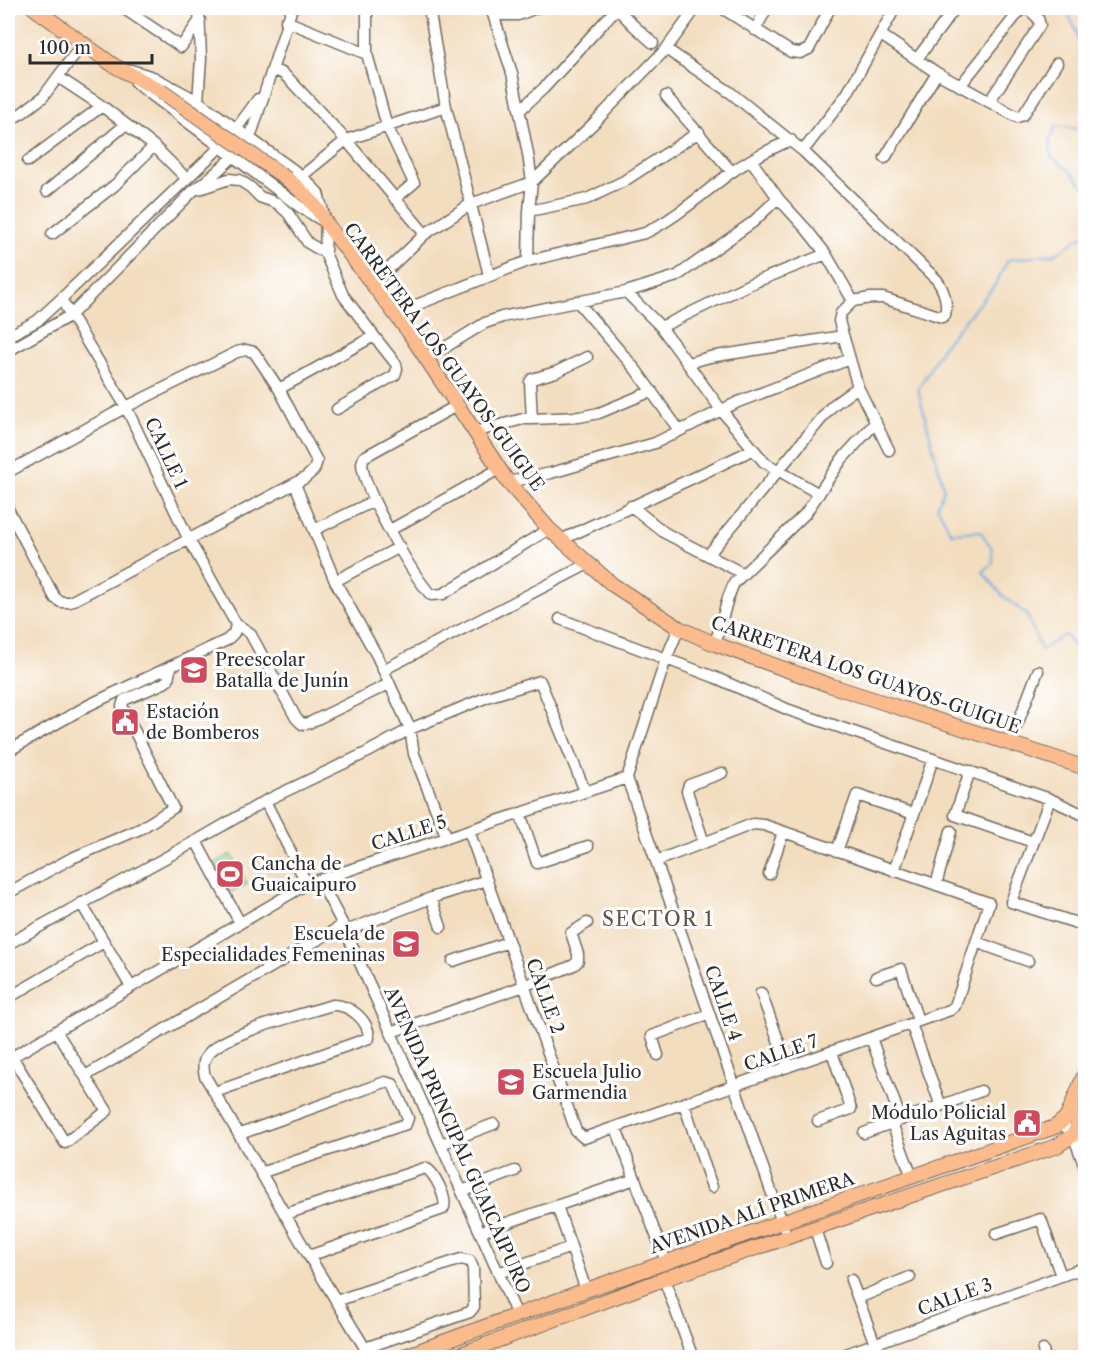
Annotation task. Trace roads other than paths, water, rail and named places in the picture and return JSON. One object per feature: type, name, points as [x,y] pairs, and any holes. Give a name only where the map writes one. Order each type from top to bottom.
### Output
[{"type":"main road","name":"CARRETERA LOS GUAYOS-GUIGUE","points":[[34,8],[113,64],[161,91],[287,179],[304,194],[320,211],[326,223],[396,313],[508,482],[549,529],[614,585],[679,628],[715,644],[829,685],[1086,768]]},
{"type":"main road","points":[[1062,1123],[1077,1096],[1086,1071]]},
{"type":"main road","points":[[1073,1135],[1086,1109]]},
{"type":"main road","name":"AVENIDA ALÍ PRIMERA","points":[[399,1358],[1062,1123]]},
{"type":"main road","name":"AVENIDA ALÍ PRIMERA","points":[[450,1358],[664,1280],[1046,1151],[1065,1142],[1073,1135]]},
{"type":"main road","points":[[498,1322],[503,1339]]},
{"type":"street","points":[[123,8],[139,12],[181,47],[200,20]]},
{"type":"street","points":[[198,101],[201,59],[199,8]]},
{"type":"street","points":[[8,351],[71,315],[250,138],[292,8]]},
{"type":"street","points":[[367,8],[367,54],[387,126],[414,183],[395,199]]},
{"type":"street","points":[[429,8],[446,107],[489,275]]},
{"type":"street","points":[[528,261],[532,182],[512,72],[492,11],[518,15],[536,8]]},
{"type":"street","points":[[520,110],[544,88],[617,8],[653,43]]},
{"type":"street","points":[[373,284],[425,234],[471,204],[532,182],[593,124],[666,49],[696,8]]},
{"type":"street","points":[[722,8],[791,52],[808,49],[830,8]]},
{"type":"street","points":[[755,30],[767,8]]},
{"type":"street","points":[[803,150],[847,94],[895,8]]},
{"type":"street","points":[[917,59],[955,8]]},
{"type":"street","points":[[960,86],[1022,8]]},
{"type":"street","points":[[989,102],[1040,25],[1038,18],[1027,8]]},
{"type":"street","points":[[286,21],[367,54]]},
{"type":"street","points":[[881,35],[937,73],[1013,116],[1023,115],[1057,63]]},
{"type":"street","points":[[8,121],[44,97],[83,43]]},
{"type":"street","points":[[666,49],[731,93],[803,150],[937,280],[945,294],[947,309],[942,317],[883,298],[853,301],[841,313],[839,321],[858,387],[889,450]]},
{"type":"street","points":[[113,64],[153,77],[198,101],[302,176],[318,193],[326,223],[325,253],[344,295],[396,364],[397,369],[395,375],[338,409]]},
{"type":"street","points":[[113,64],[300,207],[326,223]]},
{"type":"street","points":[[272,70],[282,73],[289,79],[346,140],[425,234]]},
{"type":"street","points":[[885,158],[937,73]]},
{"type":"street","points":[[58,77],[102,106],[154,146],[186,178]]},
{"type":"street","points":[[8,336],[37,321],[220,147],[267,87]]},
{"type":"street","points":[[666,96],[732,172]]},
{"type":"street","points":[[28,161],[102,106]]},
{"type":"street","points":[[302,176],[346,140],[446,107]]},
{"type":"street","points":[[47,191],[125,124]]},
{"type":"street","points":[[529,211],[587,199],[624,181],[699,132]]},
{"type":"street","points":[[396,313],[528,261],[645,233],[662,225],[732,172],[791,140]]},
{"type":"street","points":[[52,234],[115,185],[154,146]]},
{"type":"street","points":[[751,160],[778,198],[826,254],[853,301]]},
{"type":"street","points":[[194,191],[235,178],[250,187],[260,197],[277,203],[288,213],[308,243],[325,253]]},
{"type":"street","points":[[426,359],[485,323],[502,317],[626,292],[677,276],[753,222],[778,198]]},
{"type":"street","points":[[661,327],[750,284],[826,254]]},
{"type":"street","points":[[626,292],[661,327],[752,450],[764,462],[819,494]]},
{"type":"street","name":"CALLE 1","points":[[61,298],[126,407],[189,540],[236,624],[250,633],[296,718],[302,724],[309,723],[389,684]]},
{"type":"street","points":[[578,301],[652,391],[679,430]]},
{"type":"street","points":[[279,389],[375,336]]},
{"type":"street","points":[[688,363],[710,357],[843,336]]},
{"type":"street","points":[[8,472],[126,407],[237,352],[246,350],[254,352],[279,389],[317,461],[314,470],[295,484],[70,602],[61,602],[55,598],[8,509]]},
{"type":"street","points":[[532,419],[530,382],[532,379],[556,372],[587,357]]},
{"type":"street","points":[[508,482],[552,473],[655,443],[738,402],[850,359]]},
{"type":"street","points":[[708,555],[832,406],[858,387]]},
{"type":"street","points":[[474,432],[523,419],[579,417],[599,413],[652,391]]},
{"type":"street","points":[[456,406],[364,457],[362,468],[374,501],[420,583],[431,595],[443,594],[549,529]]},
{"type":"street","points":[[715,644],[734,583],[805,514],[842,459],[876,422]]},
{"type":"street","points":[[561,540],[752,450]]},
{"type":"street","points":[[390,530],[499,469]]},
{"type":"street","points":[[295,484],[335,581],[383,670],[410,729],[414,754],[447,838]]},
{"type":"street","points":[[314,530],[374,501]]},
{"type":"street","points":[[631,506],[665,533],[742,573]]},
{"type":"street","points":[[335,581],[400,547]]},
{"type":"street","points":[[383,670],[588,564]]},
{"type":"street","points":[[560,619],[714,677],[789,710],[1050,799],[1086,816]]},
{"type":"street","points":[[8,751],[89,705],[227,640],[234,633],[236,624]]},
{"type":"street","points":[[627,778],[666,659],[679,628]]},
{"type":"street","points":[[8,893],[72,858],[140,829],[173,808],[122,706],[124,700],[168,680],[171,666]]},
{"type":"street","points":[[1010,743],[1038,671]]},
{"type":"street","points":[[8,944],[265,801],[368,752],[410,729],[490,696],[540,681],[585,791]]},
{"type":"street","points":[[894,871],[933,759]]},
{"type":"street","points":[[970,771],[955,815],[1033,843]]},
{"type":"street","points":[[704,843],[687,791],[689,785],[722,773]]},
{"type":"street","name":"CALLE 5","points":[[10,1053],[56,1031],[307,884],[627,778]]},
{"type":"street","name":"CALLE 4","points":[[627,778],[787,1239]]},
{"type":"street","points":[[837,851],[857,795],[914,814]]},
{"type":"street","points":[[1050,799],[1011,902],[1086,926]]},
{"type":"street","points":[[265,801],[307,884]]},
{"type":"street","points":[[520,813],[537,863],[588,846]]},
{"type":"street","points":[[656,861],[753,824],[764,825],[989,903],[976,942],[1028,961]]},
{"type":"street","name":"CALLE 2","points":[[469,831],[576,1131],[584,1138],[616,1128]]},
{"type":"street","points":[[936,885],[951,831]]},
{"type":"street","points":[[769,874],[783,832]]},
{"type":"street","points":[[196,841],[240,923]]},
{"type":"street","name":"AVENIDA PRINCIPAL GUAICAIPURO","points":[[320,880],[345,928],[517,1315]]},
{"type":"street","points":[[85,1076],[345,928],[487,880]]},
{"type":"street","points":[[431,898],[441,927]]},
{"type":"street","points":[[81,903],[131,987]]},
{"type":"street","points":[[391,1032],[524,986],[578,962],[578,954],[571,933],[587,923]]},
{"type":"street","points":[[8,998],[104,942]]},
{"type":"street","points":[[453,961],[508,942]]},
{"type":"street","name":"CALLE 7","points":[[616,1128],[950,1010],[955,1006],[976,942]]},
{"type":"street","points":[[876,977],[901,969],[941,1106]]},
{"type":"street","points":[[761,993],[788,1067]]},
{"type":"street","points":[[215,1092],[369,1038],[364,1023],[353,1011],[340,1005],[332,1005],[227,1039],[219,1043],[207,1055],[202,1065],[206,1076],[215,1092],[262,1172],[309,1256],[336,1301],[368,1353],[471,1312],[474,1307],[473,1268],[470,1261],[461,1259],[336,1301]]},
{"type":"street","points":[[658,1055],[652,1036],[709,1014]]},
{"type":"street","points":[[10,1053],[65,1143],[107,1111],[56,1031]]},
{"type":"street","points":[[871,1038],[912,1177]]},
{"type":"street","points":[[818,1121],[851,1109],[832,1052]]},
{"type":"street","points":[[240,1134],[385,1082],[393,1084],[408,1118],[406,1124],[262,1172]]},
{"type":"street","points":[[864,1133],[981,1092]]},
{"type":"street","points":[[684,1104],[712,1187]]},
{"type":"street","points":[[1062,1123],[1073,1135],[1086,1170]]},
{"type":"street","points":[[441,1144],[494,1124]]},
{"type":"street","points":[[616,1128],[666,1262]]},
{"type":"street","points":[[286,1214],[425,1168],[431,1172],[445,1200],[446,1205],[442,1209],[309,1256]]},
{"type":"street","points":[[462,1191],[515,1172]]},
{"type":"street","points":[[480,1232],[634,1179]]},
{"type":"street","points":[[556,1206],[586,1290]]},
{"type":"street","points":[[996,1234],[1041,1219],[1061,1276]]},
{"type":"street","points":[[815,1229],[826,1263]]},
{"type":"street","points":[[498,1273],[570,1246]]},
{"type":"street","name":"CALLE 3","points":[[835,1358],[1086,1267]]},
{"type":"street","points":[[858,1298],[910,1277]]},
{"type":"street","points":[[664,1280],[693,1358]]},
{"type":"street","points":[[851,1280],[875,1344]]},
{"type":"waterway","points":[[1064,8],[1074,25],[1086,66]]},
{"type":"waterway","points":[[1086,130],[1056,126],[1050,140],[1051,157],[1069,170],[1086,189]]},
{"type":"waterway","points":[[1086,234],[1055,254],[1008,260],[995,285],[943,346],[918,390],[944,489],[937,506],[951,533],[980,531],[992,548],[993,563],[983,572],[1002,595],[1027,615],[1041,650],[1065,635],[1086,662]]},
{"type":"place","name":"Preescolar Batalla de Junín","points":[[194,670]]},
{"type":"place","name":"Estación de Bomberos","points":[[125,722]]},
{"type":"place","name":"Cancha de Guaicaipuro","points":[[230,874]]},
{"type":"place","name":"Escuela de Especialidades Femeninas","points":[[406,944]]},
{"type":"place","name":"Escuela Julio Garmendia","points":[[511,1082]]},
{"type":"place","name":"Módulo Policial Las Aguitas","points":[[1027,1123]]},
{"type":"district","name":"SECTOR 1","points":[[658,919]]}]
